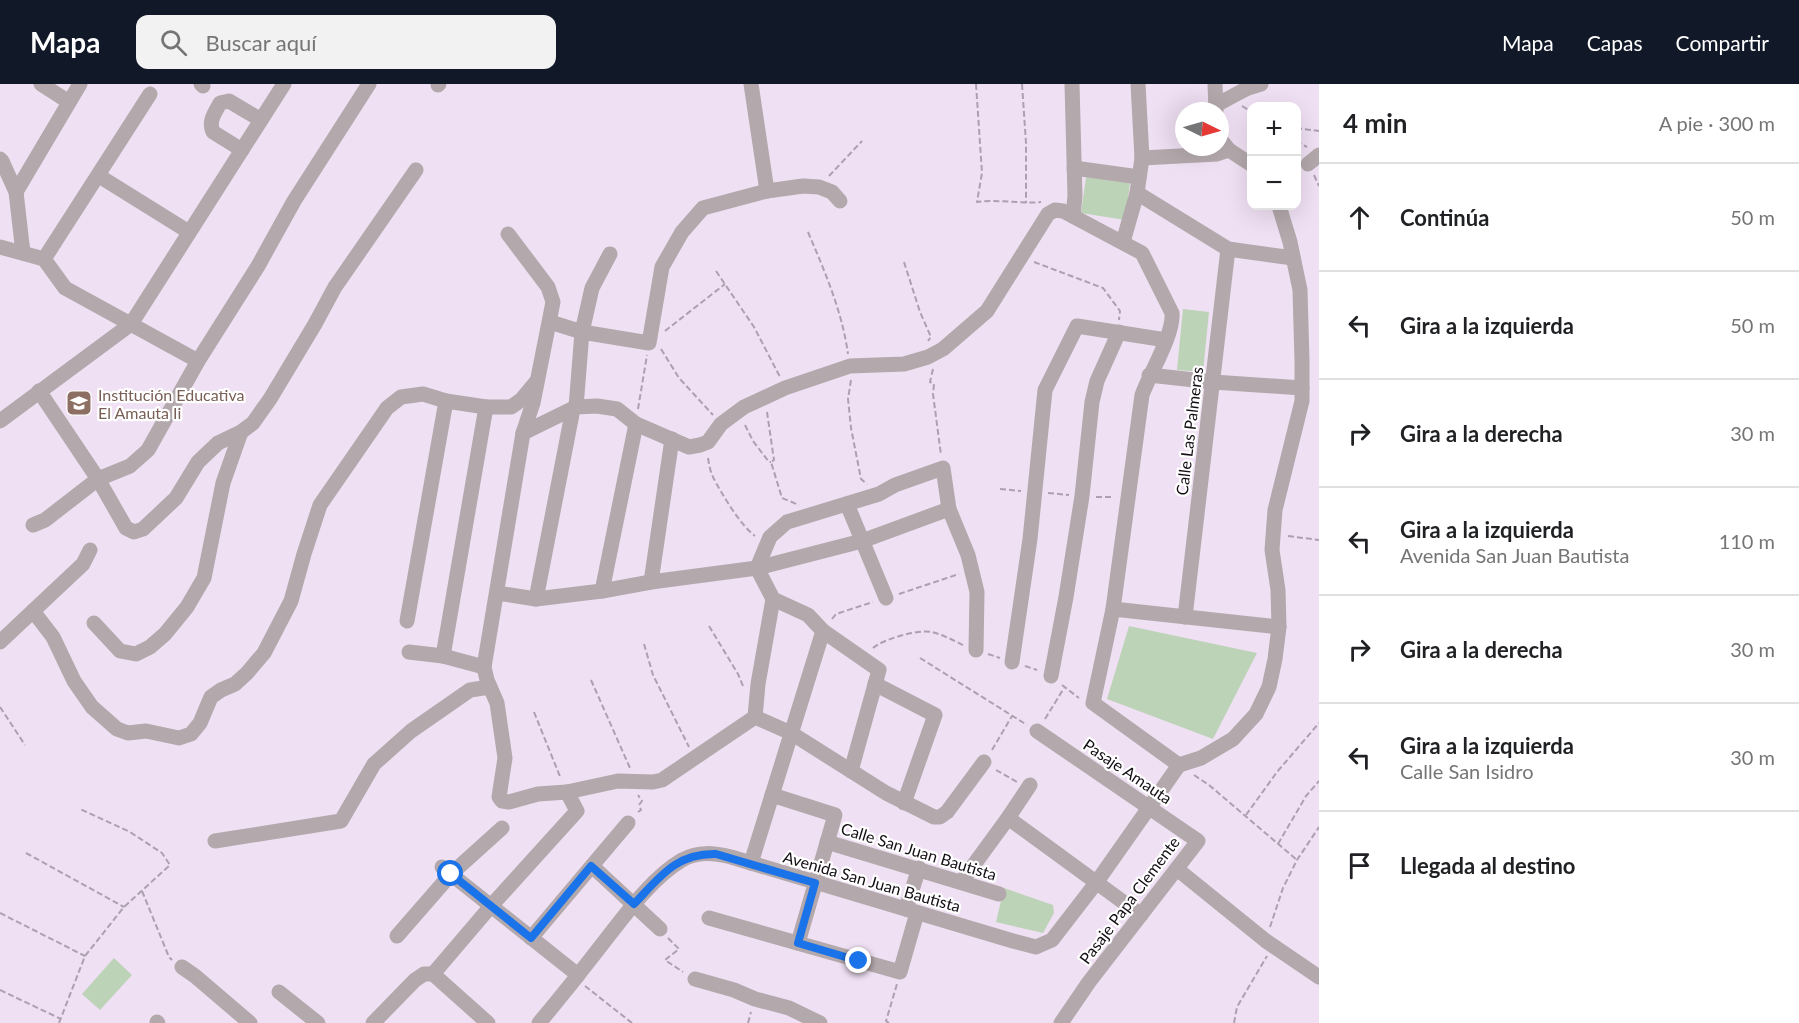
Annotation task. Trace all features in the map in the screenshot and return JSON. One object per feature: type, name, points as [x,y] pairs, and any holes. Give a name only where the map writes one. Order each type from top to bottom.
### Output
[{"type":"street","points":[[40,84],[69,102]]},
{"type":"street","points":[[16,192],[80,84]]},
{"type":"street","points":[[0,420],[131,324],[284,84]]},
{"type":"street","points":[[33,525],[45,520],[98,479],[130,466],[148,450],[198,361],[258,266],[294,201],[369,84]]},
{"type":"street","points":[[751,84],[767,191]]},
{"type":"street","points":[[1068,214],[1075,196],[1072,84]]},
{"type":"street","points":[[1123,242],[1137,193],[1142,158],[1138,84]]},
{"type":"street","points":[[1215,84],[1216,102]]},
{"type":"street","points":[[1226,102],[1248,88],[1261,84]]},
{"type":"street","points":[[44,259],[150,94]]},
{"type":"street","points":[[242,150],[213,132],[211,121],[220,103],[229,101],[261,120]]},
{"type":"street","points":[[1229,148],[1247,162]]},
{"type":"street","points":[[1142,158],[1180,156]]},
{"type":"street","points":[[0,159],[16,192],[23,253]]},
{"type":"street","points":[[1074,168],[1139,177]]},
{"type":"street","points":[[39,391],[98,479],[126,528],[134,532],[143,529],[176,498],[198,462],[218,443],[241,432],[253,423],[270,399],[335,287],[416,170]]},
{"type":"street","points":[[99,176],[189,232]]},
{"type":"street","points":[[550,322],[582,332],[652,341],[662,267],[682,232],[703,208],[767,191],[803,186],[819,187],[832,192],[840,201]]},
{"type":"street","points":[[1137,193],[1227,249],[1293,258]]},
{"type":"street","points":[[523,433],[574,408],[597,405],[617,409],[636,423],[689,447],[700,445],[708,442],[721,424],[739,411],[785,388],[850,366],[903,364],[931,356],[944,349],[987,311],[1048,214],[1055,210],[1068,214],[1142,253],[1172,313],[1173,322],[1142,395],[1113,609],[1093,703],[1179,765],[1201,758],[1233,739],[1256,714],[1269,687],[1275,659],[1279,627],[1278,590],[1272,550],[1275,510],[1302,400],[1300,290],[1290,242],[1280,210]]},
{"type":"street","points":[[508,234],[548,287],[553,302],[533,403],[523,433],[484,667],[497,703],[505,758],[499,797],[502,801],[509,802],[538,794],[567,792],[618,781],[662,780],[755,717]]},
{"type":"street","points":[[0,247],[44,259],[65,288],[198,361]]},
{"type":"street","name":"Calle Las Palmeras","points":[[1185,617],[1227,249]]},
{"type":"street","points":[[536,599],[574,408],[582,332],[592,288],[610,254]]},
{"type":"street","points":[[1012,662],[1030,538],[1045,390],[1077,326],[1166,340]]},
{"type":"street","points":[[1051,676],[1082,496],[1092,402],[1097,381],[1119,332]]},
{"type":"street","points":[[1149,375],[1302,388]]},
{"type":"street","points":[[33,611],[53,637],[74,681],[92,707],[117,729],[128,733],[146,731],[179,738],[191,734],[200,723],[211,697],[235,684],[264,653],[291,601],[320,505],[387,408],[401,396],[423,394],[446,401],[486,407],[511,407],[521,400],[538,379]]},
{"type":"street","points":[[407,621],[446,401]]},
{"type":"street","points":[[442,656],[486,407]]},
{"type":"street","points":[[602,591],[636,423]]},
{"type":"street","points":[[94,623],[120,651],[136,654],[165,634],[187,607],[204,578],[223,483],[241,432]]},
{"type":"street","points":[[651,582],[672,439]]},
{"type":"street","points":[[755,717],[758,684],[773,599],[757,568],[770,537],[787,522],[879,494],[895,485],[943,468],[949,509],[968,555],[977,592],[976,650]]},
{"type":"street","points":[[847,504],[886,598]]},
{"type":"street","points":[[497,592],[536,599],[757,568],[862,541],[949,509]]},
{"type":"street","points":[[0,642],[83,564],[90,550]]},
{"type":"street","points":[[773,599],[808,615],[823,631],[879,670],[850,771]]},
{"type":"street","points":[[1113,609],[1279,627]]},
{"type":"street","points":[[751,863],[823,631]]},
{"type":"street","points":[[409,652],[442,656],[484,667]]},
{"type":"street","points":[[875,684],[934,715],[904,803]]},
{"type":"street","points":[[215,841],[341,821],[374,764],[411,731],[470,690],[490,687]]},
{"type":"street","points":[[755,717],[791,733],[904,803],[934,817],[940,817],[947,812],[984,762]]},
{"type":"street","name":"Pasaje Amauta","points":[[1037,731],[1198,841]]},
{"type":"street","name":"Avenida San Juan Bautista","points":[[539,1023],[634,904],[667,870],[683,859],[700,854],[716,854],[751,863],[1036,947],[1052,940],[1096,883],[1179,765]]},
{"type":"street","points":[[962,881],[1028,787]]},
{"type":"street","points":[[433,974],[490,906],[577,811],[567,792]]},
{"type":"street","points":[[772,795],[835,815],[798,943]]},
{"type":"street","points":[[1008,818],[1141,915]]},
{"type":"street","points":[[531,938],[628,823]]},
{"type":"street","points":[[397,936],[447,870],[502,828]]},
{"type":"street","name":"Pasaje Papa Clemente","points":[[1061,1023],[1089,982],[1198,841]]},
{"type":"street","name":"Calle San Juan Bautista","points":[[827,842],[999,894]]},
{"type":"street","points":[[591,866],[660,929]]},
{"type":"street","points":[[709,918],[900,972],[919,868]]},
{"type":"street","points":[[1177,869],[1269,944],[1317,973]]},
{"type":"street","points":[[447,870],[577,977]]},
{"type":"street","points":[[182,967],[250,1023]]},
{"type":"street","points":[[373,1023],[415,980],[424,974],[433,974],[488,1023]]},
{"type":"street","points":[[695,979],[789,1008],[820,1023]]},
{"type":"street","points":[[279,992],[318,1023]]},
{"type":"path","points":[[976,84],[981,173],[977,202],[989,200],[1026,203],[1049,201],[1068,214]]},
{"type":"path","points":[[1022,84],[1026,143],[1026,203]]},
{"type":"path","points":[[1301,129],[1319,131]]},
{"type":"path","points":[[819,187],[862,141]]},
{"type":"path","points":[[808,232],[829,280],[845,330],[852,376],[848,399],[850,419],[861,479],[879,494]]},
{"type":"path","points":[[1023,252],[1028,259],[1103,288],[1120,311],[1119,332]]},
{"type":"path","points":[[904,262],[920,312],[931,337],[927,342],[931,356],[928,367],[933,368],[930,382],[934,384],[933,394],[943,468]]},
{"type":"path","points":[[716,271],[754,327],[785,388]]},
{"type":"path","points":[[636,423],[652,341],[725,284]]},
{"type":"path","points":[[652,341],[679,378],[721,424]]},
{"type":"path","points":[[765,397],[774,460],[771,462]]},
{"type":"path","points":[[739,411],[753,441],[768,462],[771,462],[782,498],[798,504],[809,514]]},
{"type":"path","points":[[700,445],[707,456],[711,475],[735,513],[750,532],[766,544]]},
{"type":"path","points":[[1000,489],[1127,498]]},
{"type":"path","points":[[1273,535],[1319,540]]},
{"type":"path","points":[[710,626],[738,674],[747,695]]},
{"type":"path","points":[[644,644],[653,675],[694,757]]},
{"type":"path","points":[[920,658],[1037,731],[1064,687]]},
{"type":"path","points":[[591,680],[635,781],[633,786],[642,801],[639,804],[641,810],[628,823]]},
{"type":"path","points":[[0,707],[26,745]]},
{"type":"path","points":[[534,712],[567,792]]},
{"type":"path","points":[[1012,716],[984,762],[1028,787]]},
{"type":"path","points":[[1245,816],[1276,772],[1319,723]]},
{"type":"path","points":[[1277,844],[1306,796],[1319,781]]},
{"type":"path","points":[[1209,785],[1297,860]]},
{"type":"path","points":[[58,1023],[85,956],[123,907],[170,865],[162,853],[130,832],[80,809]]},
{"type":"path","points":[[1234,1023],[1237,1007],[1269,944],[1283,888],[1297,860],[1319,827]]},
{"type":"path","points":[[26,853],[123,907]]},
{"type":"path","points":[[142,890],[169,957],[182,967]]},
{"type":"path","points":[[0,913],[85,956]]},
{"type":"path","points":[[660,929],[679,949],[665,960],[695,979]]},
{"type":"path","points":[[889,1023],[886,1021],[900,972]]},
{"type":"path","points":[[577,977],[632,1023]]},
{"type":"path","points":[[0,990],[60,1019]]},
{"type":"green space","points":[[1086,177],[1130,183],[1125,220],[1081,213]]},
{"type":"green space","points":[[1183,309],[1209,312],[1203,372],[1177,370]]},
{"type":"green space","points":[[1129,626],[1257,653],[1213,739],[1107,699]]},
{"type":"green space","points":[[1004,888],[1053,905],[1054,913],[1043,933],[996,922]]},
{"type":"green space","points":[[114,958],[132,975],[100,1010],[82,994]]},
{"type":"place","name":"Institución Educativa El Amauta Ii","points":[[79,403]]},
{"type":"route","points":[[451,874],[531,938],[591,866],[634,904],[667,870],[683,859],[700,854],[716,854],[815,883],[798,943],[859,961]]}]
